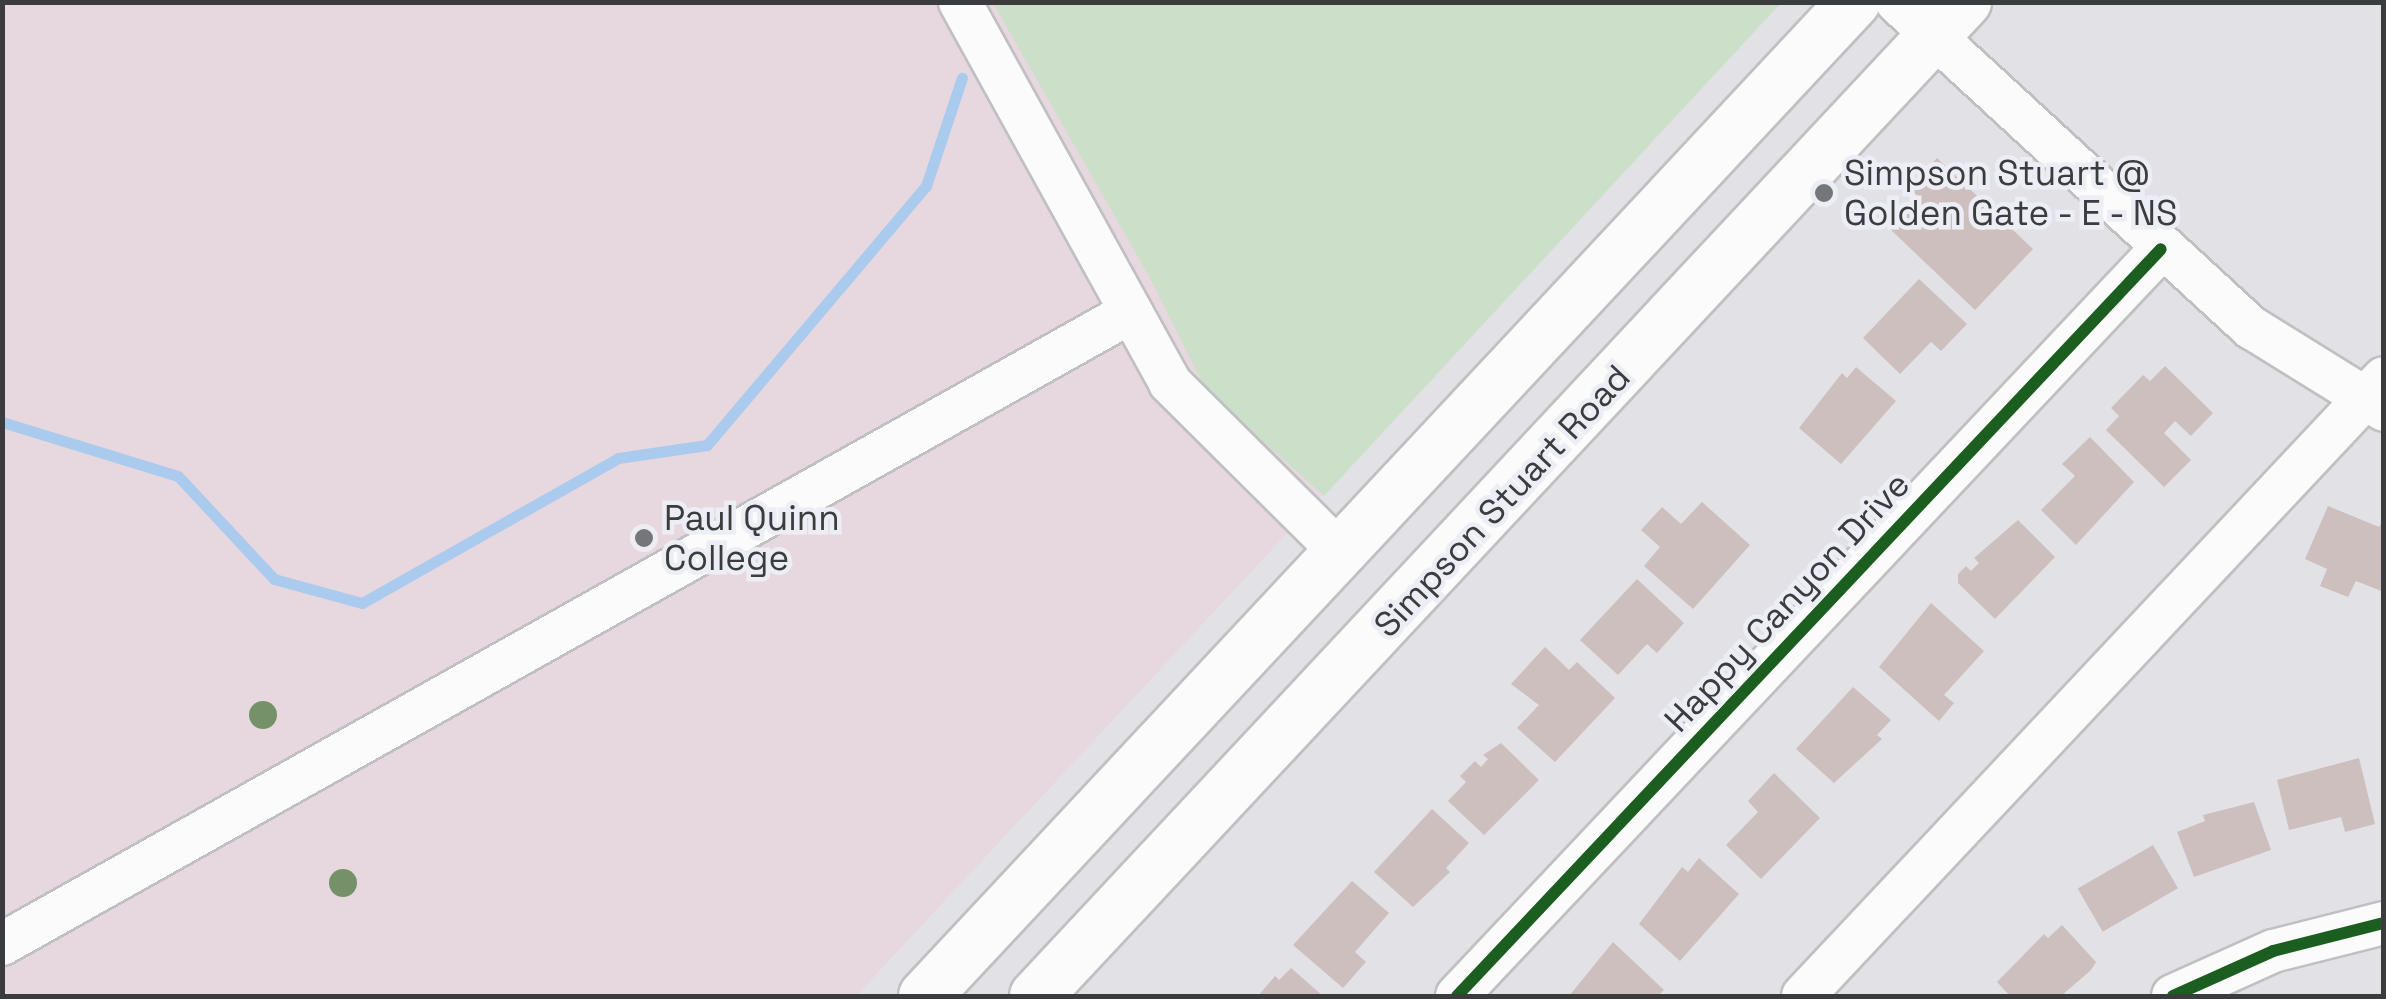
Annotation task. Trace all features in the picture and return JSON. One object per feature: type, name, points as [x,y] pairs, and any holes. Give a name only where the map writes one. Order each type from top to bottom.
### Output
[{"type":"main road","points":[[925,996],[1854,2]]},
{"type":"main road","name":"Simpson Stuart Road","points":[[1036,996],[1406,606],[1933,13]]},
{"type":"main road","points":[[1341,553],[1406,606]]},
{"type":"street","points":[[960,2],[1170,382],[1275,493],[1341,553]]},
{"type":"street","points":[[1803,996],[2377,396],[2252,328],[2160,249],[1933,13]]},
{"type":"street","name":"Happy Canyon Drive","points":[[1457,996],[2160,249]]},
{"type":"street","points":[[2,944],[1130,312]]},
{"type":"street","points":[[2173,996],[2273,951],[2384,923]]},
{"type":"shaded area","name":"Paul Quinn College","points":[[2,3],[1781,3],[856,996],[3,996]]},
{"type":"green space","points":[[993,3],[1781,3],[1324,496],[1206,390],[1151,280]]},
{"type":"building","points":[[1937,158],[2033,249],[1975,310],[1890,229],[1920,198],[1909,188]]},
{"type":"building","points":[[1919,279],[1967,324],[1941,351],[1931,342],[1900,374],[1863,338]]},
{"type":"building","points":[[2165,366],[2213,413],[2191,436],[2175,421],[2164,433],[2191,460],[2164,487],[2106,430],[2119,416],[2111,408],[2143,375],[2150,381]]},
{"type":"building","points":[[1856,367],[1896,401],[1841,464],[1799,428],[1842,373],[1847,378]]},
{"type":"building","points":[[2090,437],[2134,482],[2076,545],[2041,510],[2075,476],[2062,464]]},
{"type":"building","points":[[1702,502],[1750,545],[1693,609],[1644,566],[1660,547],[1641,530],[1662,507],[1681,524]]},
{"type":"building","points":[[2328,506],[2379,527],[2384,517],[2384,592],[2356,581],[2348,597],[2320,586],[2327,569],[2305,559]]},
{"type":"building","points":[[2018,520],[2055,557],[1995,619],[1958,583],[1958,574],[1966,566],[1971,571],[1979,563],[1974,558]]},
{"type":"building","points":[[1637,579],[1684,623],[1657,653],[1647,644],[1618,675],[1580,640]]},
{"type":"building","points":[[1931,603],[1984,651],[1944,695],[1954,703],[1939,721],[1879,667]]},
{"type":"building","points":[[1545,647],[1569,670],[1577,662],[1615,698],[1555,762],[1517,728],[1539,705],[1511,684]]},
{"type":"building","points":[[1853,687],[1891,720],[1877,735],[1882,739],[1834,783],[1796,749]]},
{"type":"building","points":[[1501,743],[1539,780],[1484,835],[1448,801],[1466,782],[1460,776],[1475,761],[1481,767],[1488,759],[1483,755]]},
{"type":"building","points":[[2359,758],[2375,824],[2345,832],[2341,817],[2289,830],[2277,780]]},
{"type":"building","points":[[1774,773],[1820,818],[1761,879],[1726,845],[1758,812],[1748,801]]},
{"type":"building","points":[[2254,802],[2271,850],[2194,877],[2177,832],[2205,821],[2203,815]]},
{"type":"building","points":[[1432,809],[1469,843],[1446,868],[1450,872],[1413,907],[1374,872]]},
{"type":"building","points":[[2153,845],[2178,888],[2103,932],[2078,888]]},
{"type":"building","points":[[1699,858],[1739,894],[1680,961],[1639,924],[1682,867],[1688,872]]},
{"type":"building","points":[[1352,881],[1389,913],[1355,952],[1366,962],[1343,988],[1293,945]]},
{"type":"building","points":[[2062,925],[2096,962],[2091,970],[2061,996],[2010,996],[1997,982],[2044,934],[2048,938]]},
{"type":"building","points":[[1613,942],[1664,990],[1658,996],[1569,996]]},
{"type":"building","points":[[1291,968],[1323,996],[1258,996],[1275,976],[1279,980]]},
{"type":"waterway","points":[[2,422],[178,476],[274,579],[362,603],[618,458],[707,445],[926,186],[962,78]]},
{"type":"cycle path","points":[[1457,996],[2161,249]]},
{"type":"cycle path","points":[[2173,996],[2273,951],[2384,923]]},
{"type":"place","name":"Simpson Stuart @ Golden Gate - E - NS","points":[[1824,193]]},
{"type":"place","name":"Paul Quinn College","points":[[644,538]]}]
